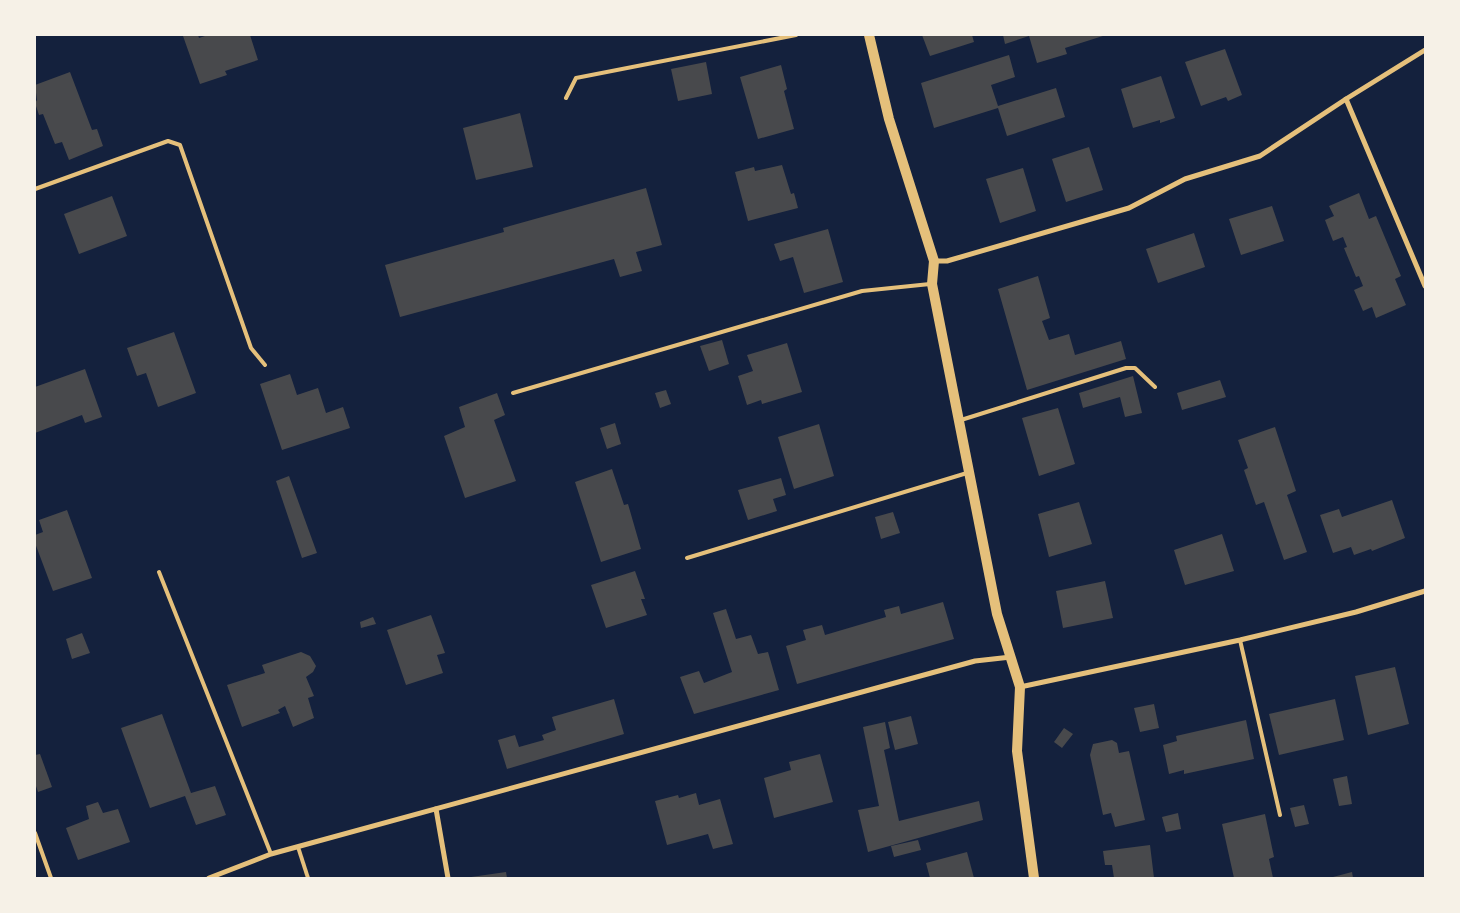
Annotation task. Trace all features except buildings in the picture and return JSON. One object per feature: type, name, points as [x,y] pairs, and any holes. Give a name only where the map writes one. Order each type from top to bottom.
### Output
[{"type":"main road","points":[[869,35],[889,119],[934,261],[932,284],[958,421],[997,614],[1020,687],[1017,751],[1034,878]]},
{"type":"street","points":[[934,261],[946,261],[1129,208],[1185,179],[1260,156],[1425,50]]},
{"type":"street","points":[[1346,99],[1425,286]]},
{"type":"street","points":[[1020,687],[1240,640],[1356,612],[1425,591]]},
{"type":"street","points":[[209,878],[271,854],[298,846],[975,661],[1011,657]]},
{"type":"street","points":[[436,809],[448,878]]},
{"type":"lane","points":[[566,98],[576,78],[796,35]]},
{"type":"lane","points":[[35,189],[168,141],[180,145],[251,348],[265,365]]},
{"type":"lane","points":[[513,393],[862,291],[932,284]]},
{"type":"lane","points":[[958,421],[1126,368],[1135,368],[1155,387]]},
{"type":"lane","points":[[686,558],[969,473]]},
{"type":"lane","points":[[159,572],[271,854]]},
{"type":"lane","points":[[1240,640],[1280,815]]},
{"type":"lane","points":[[35,833],[51,878]]},
{"type":"lane","points":[[298,846],[308,878]]}]
